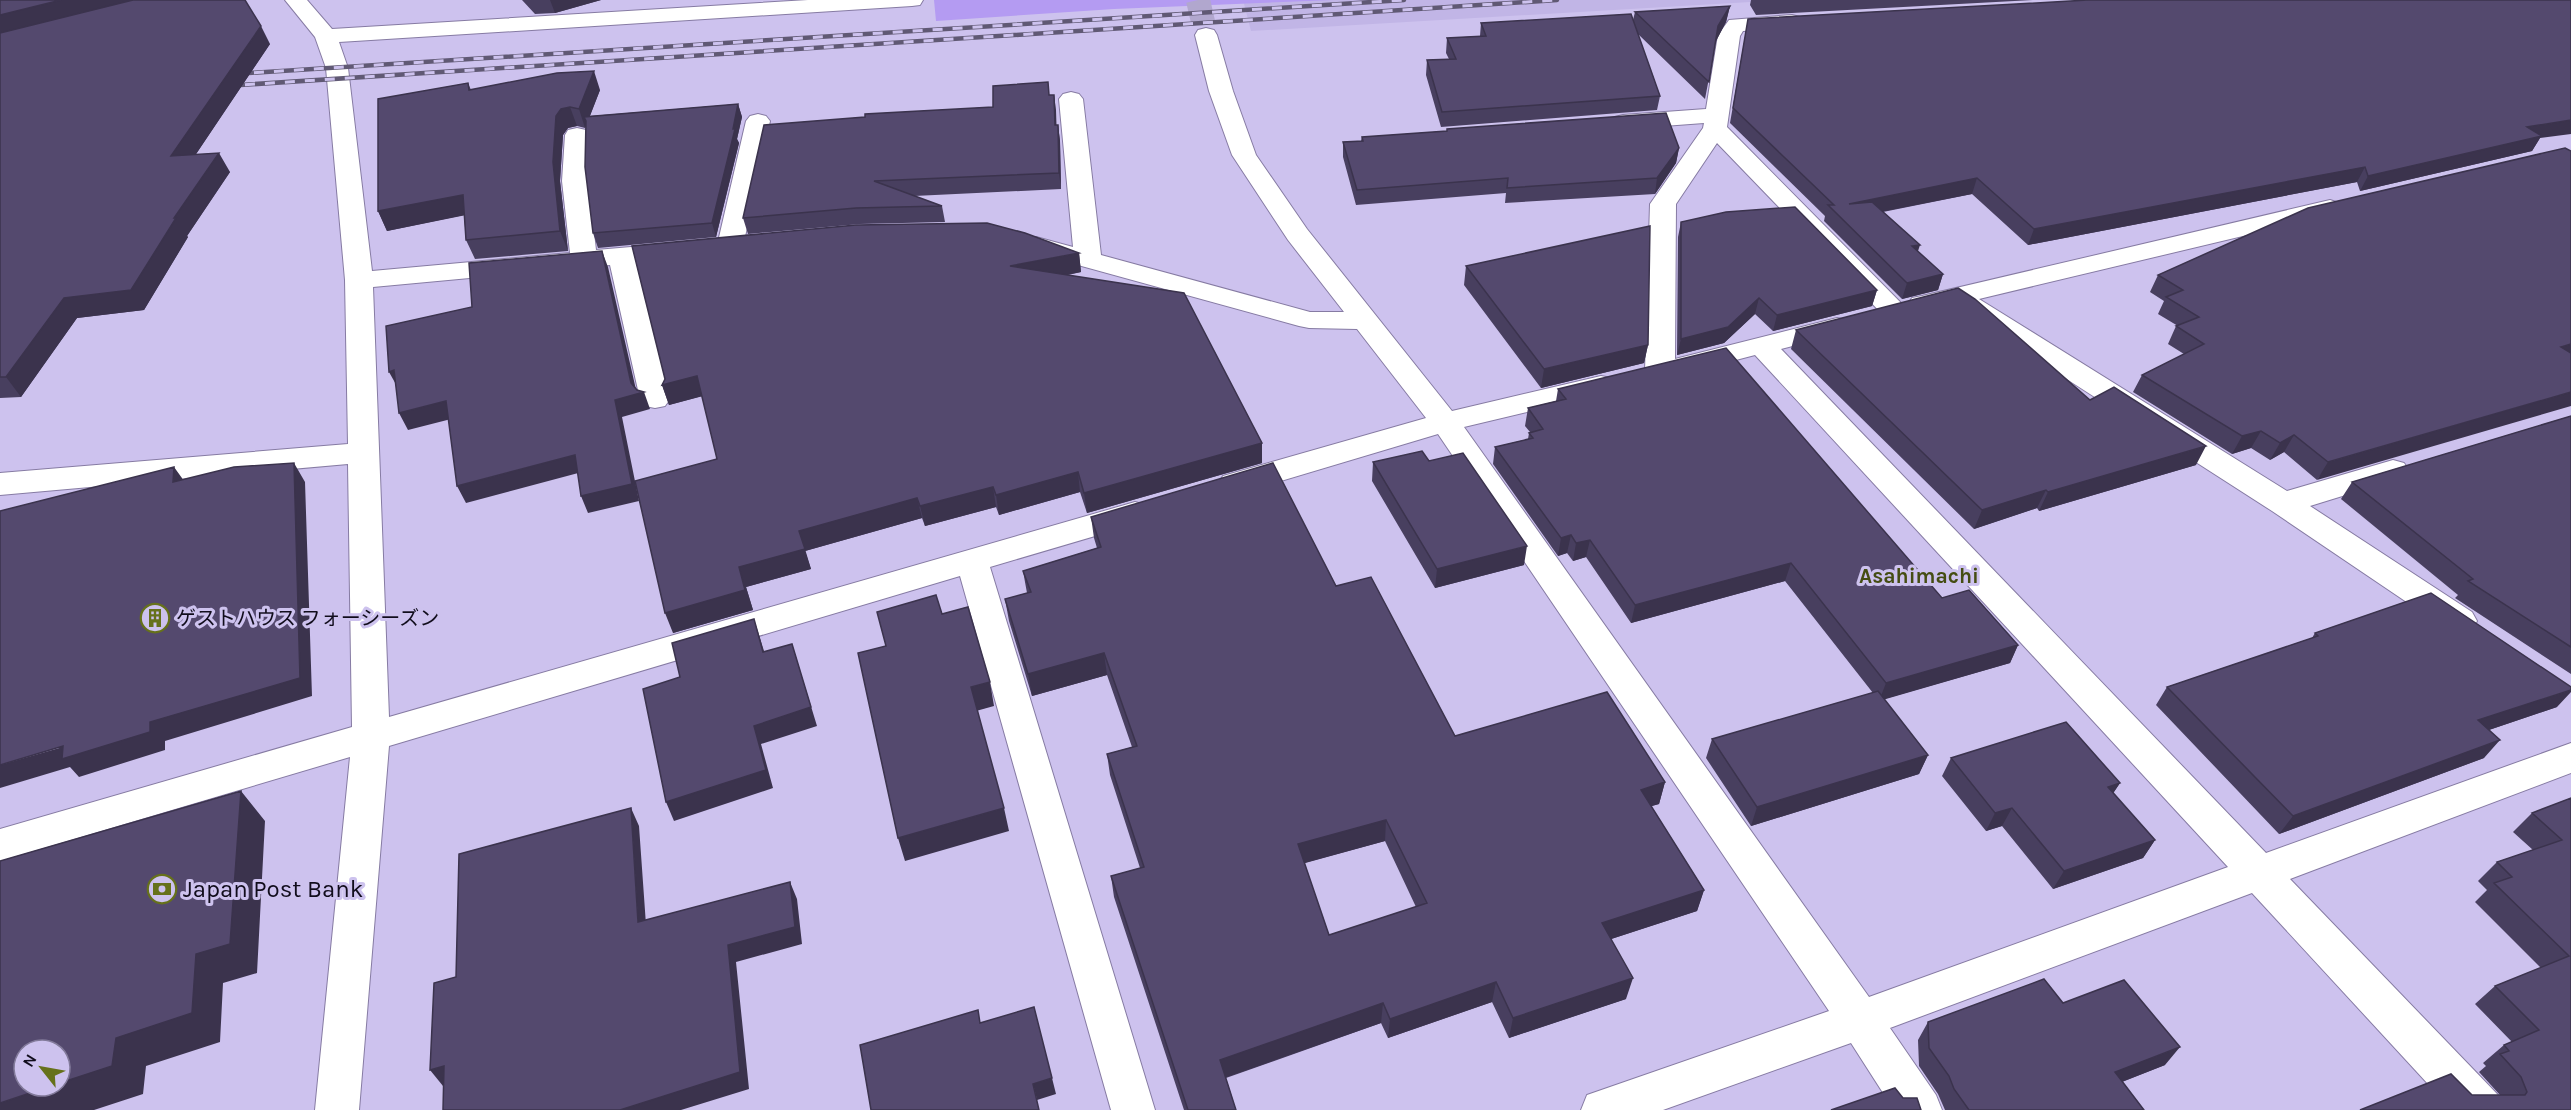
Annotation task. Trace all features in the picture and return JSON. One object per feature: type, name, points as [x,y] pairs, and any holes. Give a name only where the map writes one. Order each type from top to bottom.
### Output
[{"type":"street","points":[[296,0],[326,36],[339,79],[359,280],[371,736],[337,1110]]},
{"type":"street","points":[[326,36],[757,4],[912,0]]},
{"type":"street","points":[[1642,375],[1663,204],[1716,122],[1729,35],[1737,25],[1807,21]]},
{"type":"street","points":[[1206,34],[1221,90],[1244,155],[1297,234],[1445,422],[1920,1110]]},
{"type":"street","points":[[1071,99],[1088,259]]},
{"type":"street","points":[[359,280],[722,247],[758,121]]},
{"type":"street","points":[[1599,124],[1716,122],[1894,311]]},
{"type":"street","points":[[577,135],[575,182],[584,260]]},
{"type":"street","points":[[1209,491],[1445,422],[1956,296],[2359,201]]},
{"type":"street","points":[[1013,238],[1309,320],[1366,321]]},
{"type":"street","points":[[621,256],[655,399]]},
{"type":"street","points":[[1956,296],[2283,503],[2481,636]]},
{"type":"street","points":[[1761,345],[2482,1110]]},
{"type":"street","points":[[0,484],[363,453]]},
{"type":"street","points":[[2283,503],[2416,463]]},
{"type":"street","points":[[0,845],[1164,504]]},
{"type":"street","points":[[972,561],[1133,1110]]},
{"type":"street","points":[[1603,1110],[1860,1020],[2571,758]]},
{"type":"shaded area","points":[[934,0],[1334,0],[1114,9],[936,21]]},
{"type":"shaded area","points":[[1243,0],[1785,0],[1251,31]]},
{"type":"building","points":[[0,0],[61,0],[0,15]]},
{"type":"building","points":[[133,0],[245,0],[261,26],[171,156],[219,153],[174,218],[176,218],[131,290],[64,298],[6,377],[0,377],[0,33]]},
{"type":"building","points":[[2088,0],[2571,0],[2571,120],[2527,127],[2542,136],[2368,176],[2365,167],[2034,229],[1977,178],[1849,204],[1872,202],[1920,245],[1912,246],[1943,274],[1907,283],[1828,205],[1834,205],[1733,108],[1748,19]]},
{"type":"building","points":[[1730,6],[1718,26],[1709,82],[1635,12]]},
{"type":"building","points":[[1631,14],[1660,96],[1442,112],[1427,60],[1456,59],[1447,38],[1486,36],[1481,23]]},
{"type":"building","points":[[594,71],[579,109],[570,107],[561,109],[556,116],[553,162],[560,231],[466,240],[463,195],[378,211],[378,99],[468,83],[469,90],[557,73]]},
{"type":"building","points":[[1048,82],[1049,95],[1054,95],[1055,125],[1058,125],[1059,173],[874,181],[942,206],[856,208],[743,218],[764,125],[865,117],[865,114],[993,107],[993,86]]},
{"type":"building","points":[[738,104],[733,129],[735,129],[712,223],[593,233],[585,167],[586,121],[584,117]]},
{"type":"building","points":[[1666,113],[1679,148],[1657,178],[1507,188],[1508,178],[1357,190],[1343,142],[1363,141],[1362,137],[1447,131],[1447,129]]},
{"type":"building","points":[[2565,148],[2571,151],[2571,344],[2561,347],[2571,353],[2571,392],[2328,462],[2294,435],[2280,443],[2261,431],[2242,436],[2142,375],[2204,344],[2176,326],[2199,317],[2166,297],[2183,290],[2158,275],[2308,208]]},
{"type":"building","points":[[1795,207],[1877,290],[1777,315],[1759,298],[1728,327],[1681,339],[1681,222],[1726,212]]},
{"type":"building","points":[[987,223],[1025,233],[1079,253],[1010,266],[1184,293],[1262,443],[1084,493],[1078,472],[996,495],[993,487],[920,506],[917,498],[799,531],[805,549],[739,567],[745,590],[665,613],[635,481],[717,459],[697,376],[662,385],[665,379],[632,246],[856,225]]},
{"type":"building","points":[[1650,226],[1648,345],[1544,369],[1466,266]]},
{"type":"building","points":[[602,251],[631,383],[637,390],[644,392],[615,400],[632,484],[581,496],[575,455],[457,486],[446,401],[399,413],[394,370],[389,372],[386,326],[472,307],[469,263]]},
{"type":"building","points":[[1958,288],[1975,299],[2090,400],[2114,387],[2206,446],[1982,510],[1796,330]]},
{"type":"building","points":[[1726,348],[1942,598],[1969,590],[2018,645],[1886,683],[1791,563],[1635,605],[1590,540],[1576,543],[1571,535],[1561,538],[1495,447],[1533,438],[1529,433],[1543,429],[1528,408],[1566,399],[1558,389]]},
{"type":"building","points":[[2571,416],[2571,647],[2468,581],[2473,579],[2352,482]]},
{"type":"building","points":[[1422,451],[1429,461],[1463,453],[1527,546],[1437,569],[1373,462]]},
{"type":"building","name":"ゲストハウス フォーシーズン","points":[[294,463],[300,678],[150,722],[150,732],[62,759],[63,746],[0,765],[0,511],[174,467],[173,482],[234,467]]},
{"type":"building","points":[[1273,463],[1336,586],[1371,577],[1455,736],[1607,692],[1665,782],[1641,790],[1704,890],[1602,923],[1633,978],[1513,1018],[1496,982],[1390,1019],[1383,1003],[1220,1060],[1236,1110],[1188,1110],[1111,876],[1144,867],[1107,754],[1137,746],[1104,653],[1028,674],[1005,599],[1031,592],[1023,571],[1101,547],[1091,517]],"holes":[[[1386,820],[1427,903],[1329,935],[1298,844]]]},
{"type":"building","points":[[2431,593],[2571,687],[2571,690],[2478,720],[2500,740],[2293,816],[2167,687],[2318,636],[2315,633]]},
{"type":"building","points":[[936,595],[942,614],[968,607],[990,682],[971,687],[1004,808],[898,838],[858,653],[886,646],[877,612]]},
{"type":"building","points":[[754,619],[763,652],[792,644],[811,707],[754,726],[766,770],[666,802],[643,689],[680,677],[672,643]]},
{"type":"building","points":[[1878,691],[1928,755],[1757,807],[1712,739]]},
{"type":"building","points":[[2066,722],[2120,783],[2108,787],[2155,840],[2064,871],[2012,808],[1995,813],[1951,758]]},
{"type":"building","points":[[241,791],[230,944],[196,954],[192,1013],[116,1038],[112,1066],[72,1079],[72,1038],[12,1038],[12,1098],[15,1098],[0,1103],[0,861]]},
{"type":"building","points":[[2571,798],[2571,1110],[2360,1110],[2451,1074],[2472,1095],[2525,1095],[2527,1092],[2521,1077],[2500,1054],[2509,1051],[2504,1045],[2539,1030],[2495,986],[2569,956],[2494,883],[2512,877],[2497,862],[2562,840],[2532,813]]},
{"type":"building","points":[[631,808],[638,922],[790,882],[795,927],[728,945],[740,1072],[620,1110],[443,1110],[444,1066],[430,1070],[434,983],[456,977],[459,854]]},
{"type":"building","points":[[2044,979],[2063,1003],[2124,980],[2180,1047],[2115,1072],[2144,1110],[1969,1110],[1929,1048],[1928,1022]]},
{"type":"building","points":[[1034,1007],[1052,1078],[1033,1084],[1039,1110],[871,1110],[860,1045],[978,1010],[980,1023]]},
{"type":"building","points":[[1895,1088],[1903,1098],[1917,1098],[1921,1110],[1831,1110]]},
{"type":"tunnel","points":[[1198,0],[1206,35]]},
{"type":"railway","points":[[234,74],[1404,0]]},
{"type":"railway","points":[[225,86],[1557,0]]},
{"type":"place","name":"ゲストハウス フォーシーズン","points":[[155,618]]},
{"type":"place","name":"Japan Post Bank","points":[[162,889]]},
{"type":"district","name":"Asahimachi","points":[[1919,576]]}]
